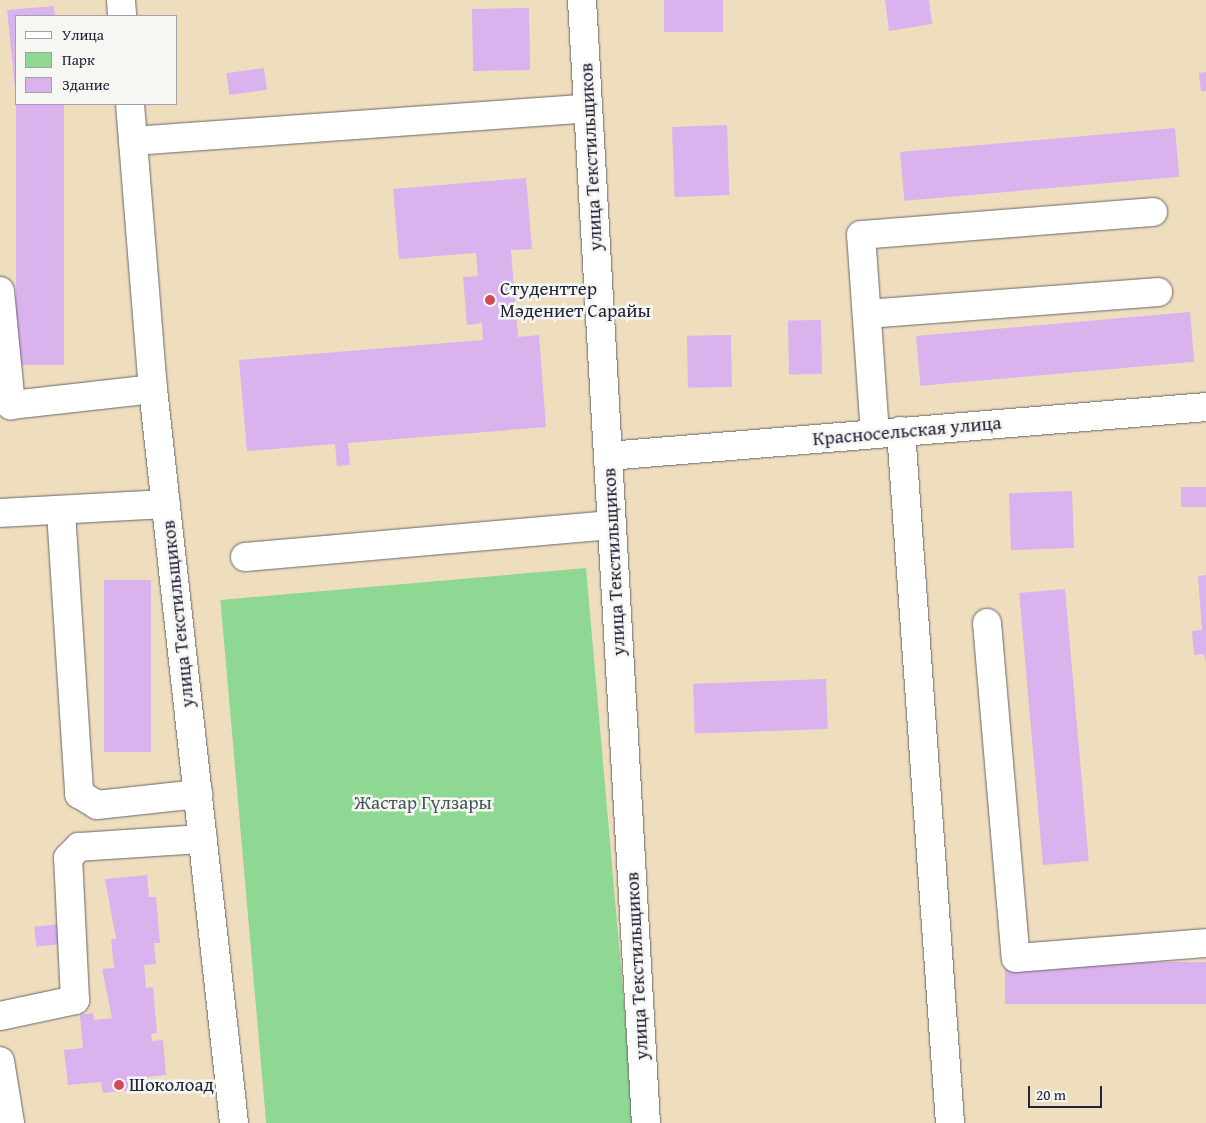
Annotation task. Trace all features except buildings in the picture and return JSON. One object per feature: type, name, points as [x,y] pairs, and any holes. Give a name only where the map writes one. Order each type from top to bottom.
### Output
[{"type":"street","points":[[121,0],[122,15]]},
{"type":"street","name":"улица Текстильщиков","points":[[582,0],[646,1123]]},
{"type":"street","name":"улица Текстильщиков","points":[[130,105],[153,389],[234,1123]]},
{"type":"street","points":[[132,141],[588,108]]},
{"type":"street","points":[[950,1123],[888,432],[867,314],[861,235],[1153,212]]},
{"type":"street","points":[[0,291],[5,406],[153,389]]},
{"type":"street","points":[[867,314],[1158,292]]},
{"type":"street","name":"Красносельская улица","points":[[608,456],[1206,406]]},
{"type":"street","points":[[0,513],[61,512],[166,504]]},
{"type":"street","points":[[61,512],[79,794],[97,805],[198,794]]},
{"type":"street","points":[[245,557],[612,525]]},
{"type":"street","points":[[987,623],[1016,958],[1206,943]]},
{"type":"street","points":[[0,1016],[75,1000],[68,858],[79,847],[203,839]]},
{"type":"street","points":[[0,1061],[10,1123]]},
{"type":"green space","name":"Жастар Гүлзары","points":[[586,568],[635,1123],[266,1123],[220,600]]},
{"type":"place","name":"Студенттер Мәдениет Сарайы","points":[[490,300]]},
{"type":"place","name":"Шоколоад","points":[[119,1085]]}]
